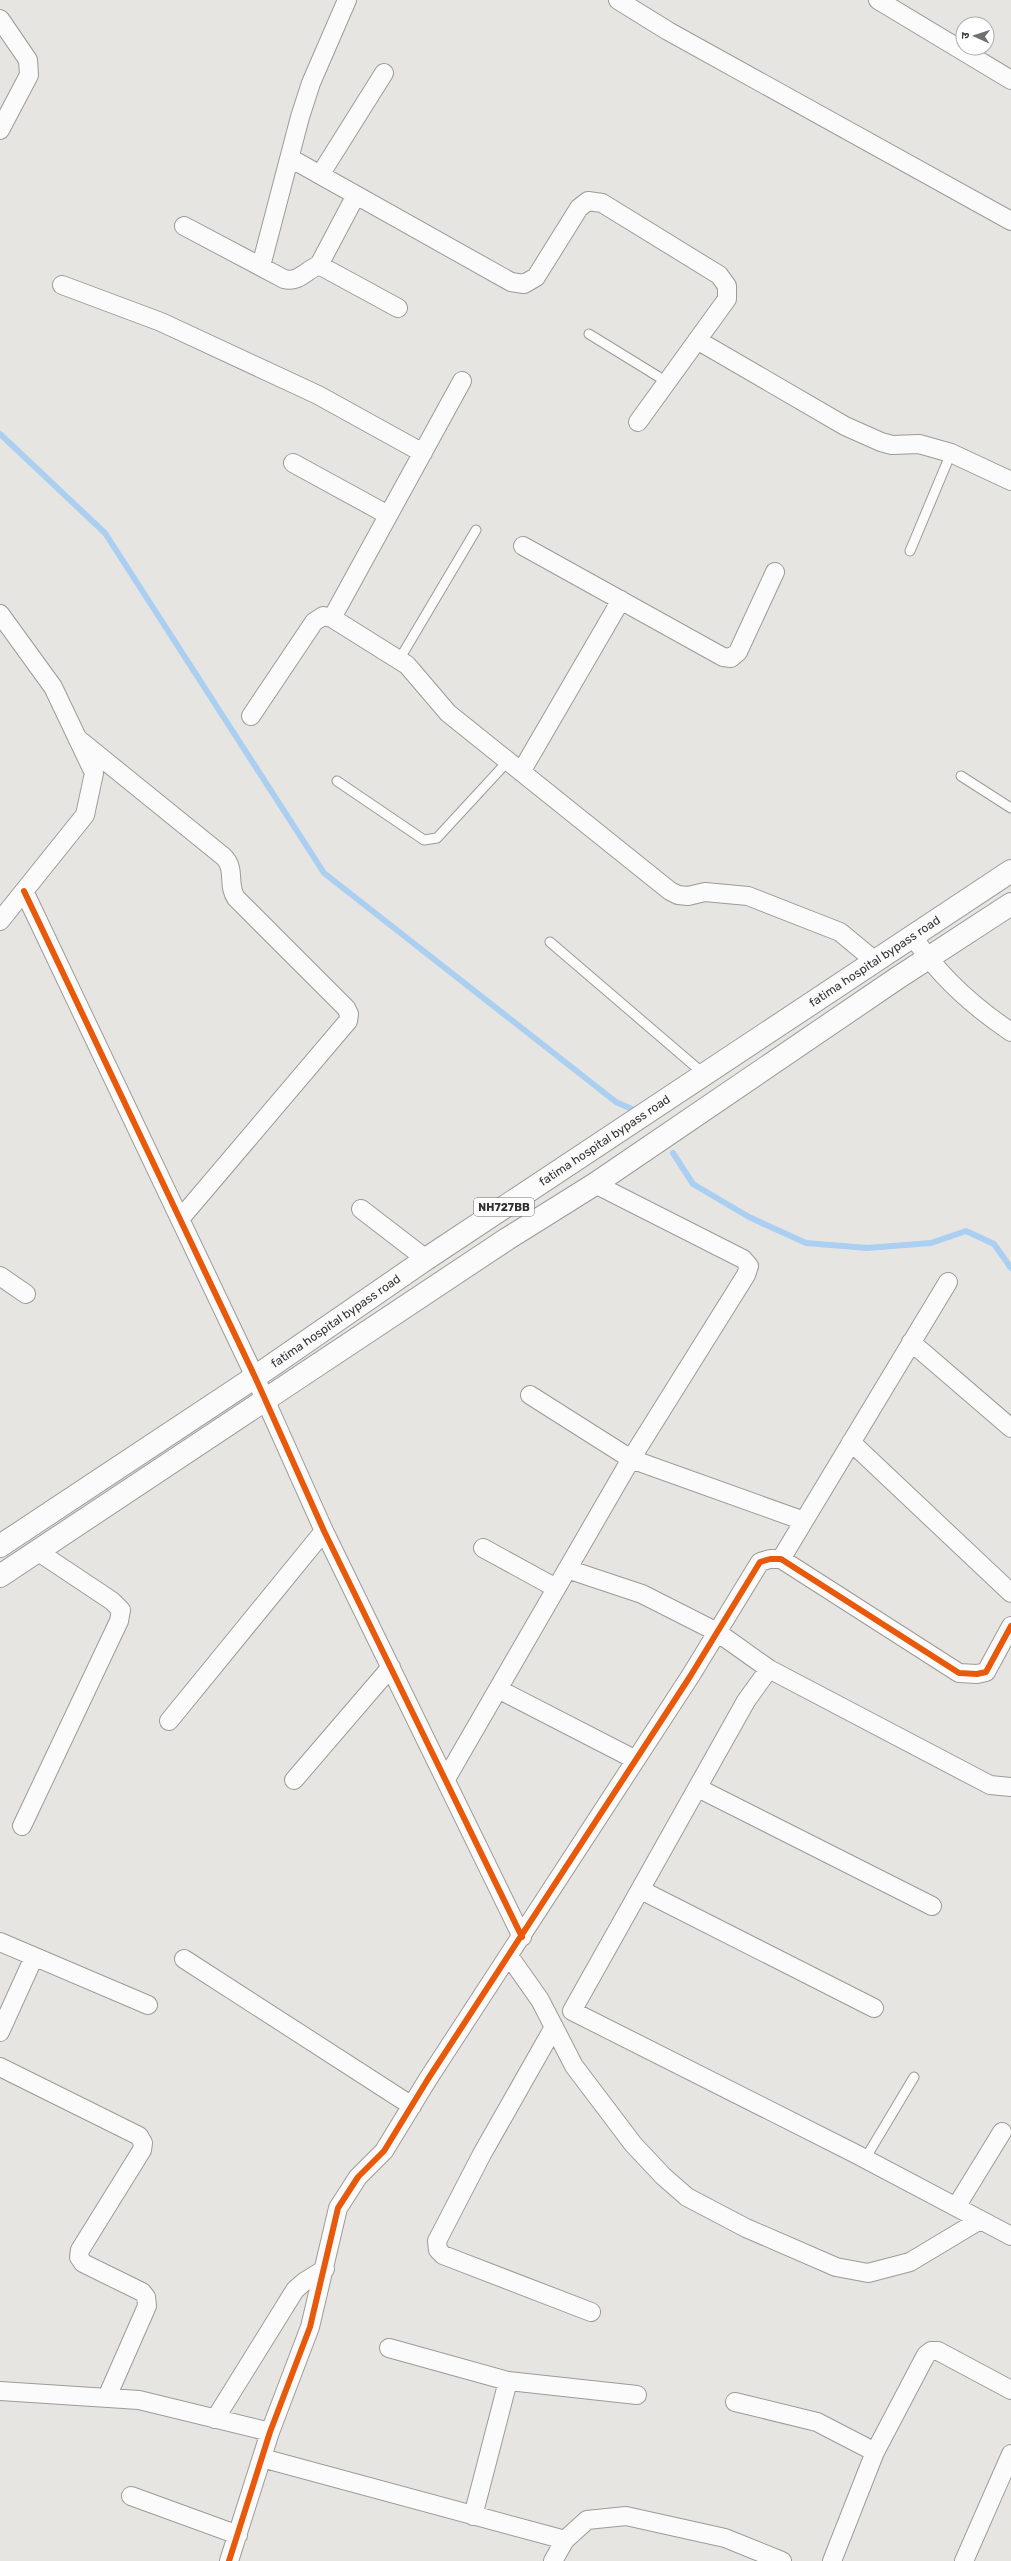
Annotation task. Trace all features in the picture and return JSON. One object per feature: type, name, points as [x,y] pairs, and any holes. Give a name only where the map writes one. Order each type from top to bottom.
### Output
[{"type":"highway","name":"fatima hospital bypass road","points":[[0,1546],[255,1377],[426,1259],[1011,871]]},
{"type":"highway","name":"NH727BB","points":[[0,1576],[266,1401],[507,1239],[595,1184],[1011,904]]},
{"type":"highway","points":[[493,1215],[507,1239]]},
{"type":"street","points":[[261,266],[300,117],[311,83],[347,0]]},
{"type":"street","points":[[618,0],[668,31],[1011,221]]},
{"type":"street","points":[[878,0],[1011,80]]},
{"type":"street","points":[[0,19],[28,60],[30,68],[29,75],[0,130]]},
{"type":"street","points":[[320,175],[384,72]]},
{"type":"street","points":[[290,158],[511,282],[524,284],[536,277],[579,208],[588,201],[602,203],[719,275],[727,286],[727,299],[638,422]]},
{"type":"street","points":[[184,226],[291,281],[319,265],[356,196]]},
{"type":"street","points":[[319,265],[398,308]]},
{"type":"street","points":[[62,285],[183,332],[318,395],[423,453]]},
{"type":"street","points":[[698,340],[845,426],[880,442],[892,445],[920,444],[951,454],[1011,481]]},
{"type":"street","points":[[332,618],[462,381]]},
{"type":"street","points":[[293,463],[388,516]]},
{"type":"street","points":[[523,546],[723,657],[731,658],[738,652],[775,572]]},
{"type":"street","points":[[515,766],[621,600]]},
{"type":"street","points":[[0,614],[53,687],[94,773],[85,815],[0,921]]},
{"type":"street","points":[[251,716],[314,622],[322,616],[332,618],[399,660],[417,674],[448,713],[678,895],[688,896],[705,892],[748,896],[840,932],[875,961]]},
{"type":"street","points":[[76,738],[224,857],[232,870],[232,892],[236,898],[346,1008],[349,1014],[348,1021],[180,1219]]},
{"type":"street","points":[[24,890],[255,1377],[324,1531],[522,1937]]},
{"type":"street","points":[[912,936],[928,959],[989,1017],[1011,1032]]},
{"type":"street","points":[[446,1779],[631,1459],[746,1275],[748,1266],[743,1259],[595,1184]]},
{"type":"street","points":[[361,1209],[426,1259]]},
{"type":"street","points":[[0,1276],[26,1294]]},
{"type":"street","points":[[781,1559],[948,1282]]},
{"type":"street","points":[[912,1342],[1011,1428]]},
{"type":"street","points":[[530,1395],[631,1459],[804,1521]]},
{"type":"street","points":[[851,1442],[1011,1593]]},
{"type":"street","points":[[169,1721],[324,1531]]},
{"type":"street","points":[[483,1548],[556,1588]]},
{"type":"street","points":[[22,1826],[119,1621],[121,1610],[112,1601],[37,1551]]},
{"type":"street","points":[[229,2561],[270,2432],[310,2327],[325,2269],[338,2208],[358,2177],[384,2151],[636,1760],[760,1562],[770,1559],[781,1559],[959,1672],[977,1674],[986,1672],[1011,1626]]},
{"type":"street","points":[[567,1569],[642,1594],[717,1632],[769,1669],[990,1785],[1011,1787]]},
{"type":"street","points":[[294,1780],[391,1667]]},
{"type":"street","points":[[591,2312],[443,2255],[438,2250],[437,2241],[482,2154],[572,2011],[746,1701],[769,1669]]},
{"type":"street","points":[[498,1689],[636,1760]]},
{"type":"street","points":[[698,1788],[932,1906]]},
{"type":"street","points":[[641,1890],[874,2008]]},
{"type":"street","points":[[0,1942],[148,2006]]},
{"type":"street","points":[[510,1956],[540,2000],[574,2066],[632,2144],[663,2176],[687,2197],[746,2228],[815,2258],[836,2266],[868,2273],[910,2262],[980,2220]]},
{"type":"street","points":[[0,2032],[34,1957]]},
{"type":"street","points":[[184,1959],[412,2106]]},
{"type":"street","points":[[572,2011],[865,2159],[1011,2236]]},
{"type":"street","points":[[0,2067],[139,2136],[143,2143],[142,2150],[80,2250],[79,2257],[83,2263],[142,2292],[146,2297],[147,2306],[107,2397]]},
{"type":"street","points":[[956,2207],[1002,2132]]},
{"type":"street","points":[[215,2418],[295,2290],[304,2282],[325,2269]]},
{"type":"street","points":[[389,2348],[508,2381],[637,2395]]},
{"type":"street","points":[[832,2561],[875,2452],[926,2355],[931,2351],[938,2351],[1011,2390]]},
{"type":"street","points":[[473,2516],[508,2381]]},
{"type":"street","points":[[0,2390],[139,2400],[270,2432]]},
{"type":"street","points":[[735,2402],[817,2422],[875,2452]]},
{"type":"street","points":[[964,2561],[1011,2454]]},
{"type":"street","points":[[262,2458],[565,2540]]},
{"type":"street","points":[[131,2496],[238,2535]]},
{"type":"street","points":[[553,2561],[565,2540],[587,2520],[626,2516],[725,2538],[782,2561]]},
{"type":"lane","points":[[589,334],[667,382]]},
{"type":"lane","points":[[910,551],[951,454]]},
{"type":"lane","points":[[399,660],[476,530]]},
{"type":"lane","points":[[337,781],[424,840],[431,841],[437,838],[515,766]]},
{"type":"lane","points":[[961,776],[1011,808]]},
{"type":"lane","points":[[550,942],[705,1075]]},
{"type":"lane","points":[[865,2159],[914,2077]]},
{"type":"waterway","points":[[0,434],[105,533],[324,873],[616,1102],[634,1110]]},
{"type":"waterway","points":[[673,1153],[693,1184],[749,1217],[806,1243],[867,1248],[931,1243],[966,1231],[994,1244],[1011,1268]]},
{"type":"cycle path","points":[[24,891],[255,1377],[324,1531],[522,1937]]},
{"type":"cycle path","points":[[229,2561],[270,2432],[310,2327],[338,2208],[358,2177],[384,2151],[428,2079],[691,1675],[760,1562],[770,1559],[781,1559],[959,1673],[977,1674],[986,1672],[1011,1626]]}]
